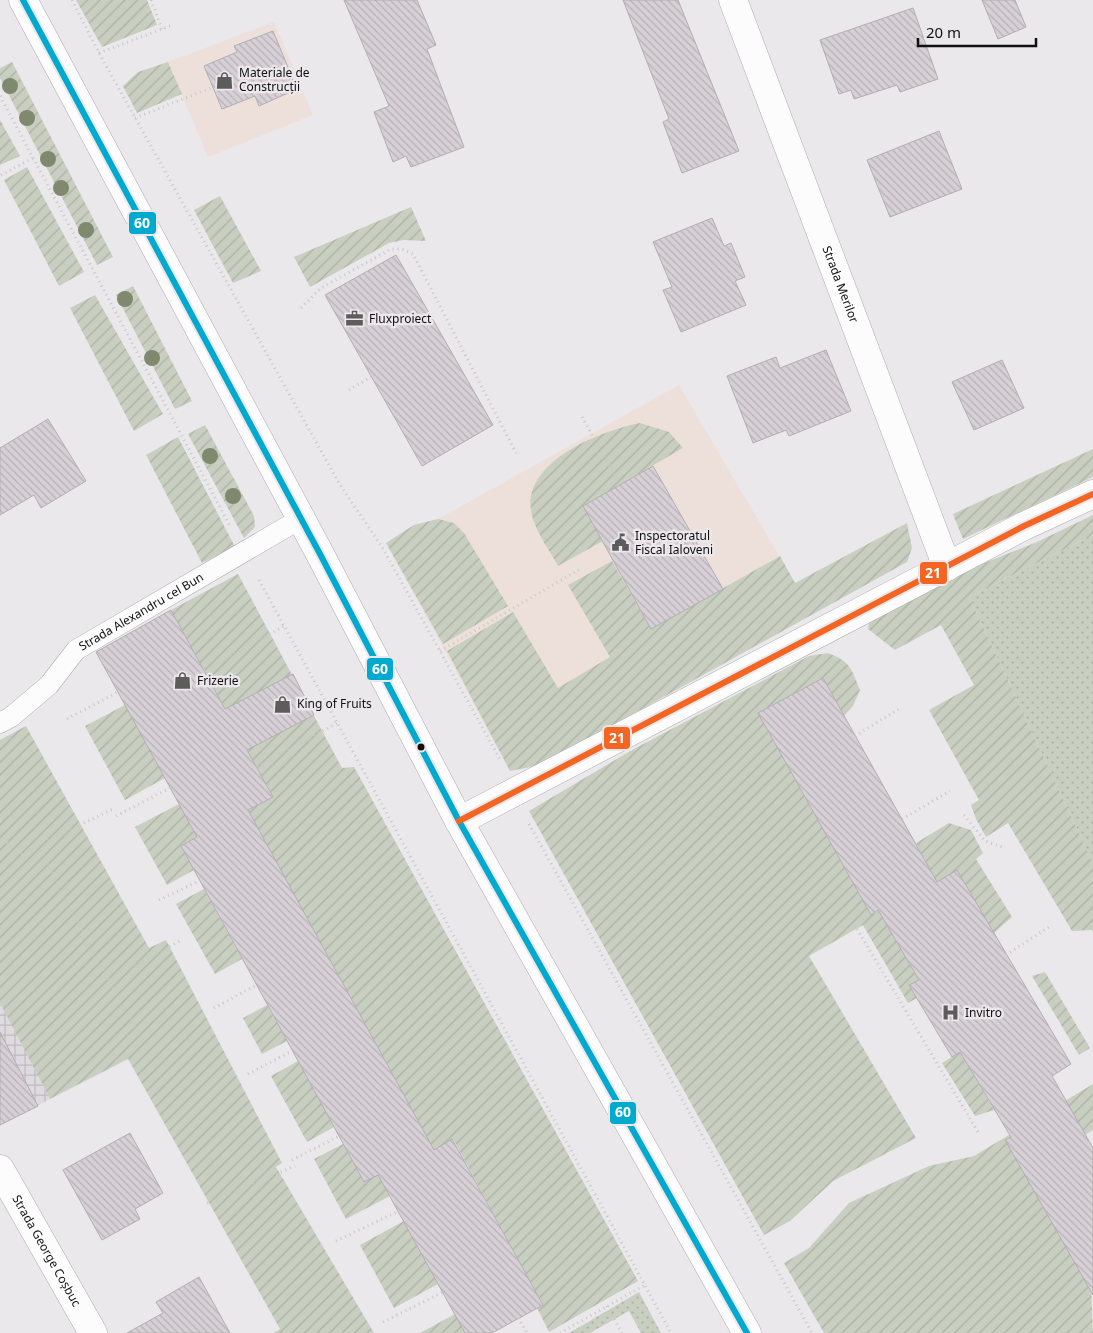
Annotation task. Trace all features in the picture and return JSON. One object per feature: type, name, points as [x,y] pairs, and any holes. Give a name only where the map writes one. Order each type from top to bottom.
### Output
[{"type":"street","points":[[23,0],[459,821],[747,1333]]},
{"type":"street","name":"Strada Merilor","points":[[733,0],[947,567]]},
{"type":"street","points":[[459,821],[1024,526],[1093,494]]},
{"type":"street","name":"Strada George Coșbuc","points":[[0,1168],[93,1333]]},
{"type":"lane","name":"Strada Alexandru cel Bun","points":[[0,723],[11,717],[49,685],[76,650],[300,519]]},
{"type":"path","points":[[72,0],[99,54],[340,485],[382,547],[440,651],[501,761],[530,825],[812,1333]]},
{"type":"path","points":[[151,0],[162,29]]},
{"type":"path","points":[[99,54],[170,26]]},
{"type":"path","points":[[135,118],[213,87]]},
{"type":"path","points":[[0,96],[284,626],[671,1333]]},
{"type":"path","points":[[1,175],[33,158]]},
{"type":"path","points":[[301,308],[321,288],[391,249],[402,249],[413,254],[516,453]]},
{"type":"path","points":[[349,390],[371,377]]},
{"type":"path","points":[[582,417],[620,484]]},
{"type":"path","points":[[440,651],[582,568]]},
{"type":"path","points":[[204,671],[284,626]]},
{"type":"path","points":[[67,719],[118,692]]},
{"type":"path","points":[[855,736],[899,709]]},
{"type":"path","points":[[257,767],[337,723]]},
{"type":"path","points":[[116,816],[170,788]]},
{"type":"path","points":[[902,819],[950,791]]},
{"type":"path","points":[[0,835],[18,855],[113,809]]},
{"type":"path","points":[[964,815],[985,841],[1002,847]]},
{"type":"path","points":[[38,846],[136,1031]]},
{"type":"path","points":[[159,900],[199,881]]},
{"type":"path","points":[[1006,955],[1049,927]]},
{"type":"path","points":[[857,929],[978,1132]]},
{"type":"path","points":[[108,980],[180,941]]},
{"type":"path","points":[[214,1008],[256,985]]},
{"type":"path","points":[[248,1074],[292,1050]]},
{"type":"path","points":[[292,1160],[339,1136]]},
{"type":"path","points":[[208,1203],[295,1166]]},
{"type":"path","points":[[336,1241],[399,1211]]},
{"type":"path","points":[[560,1333],[645,1285]]},
{"type":"path","points":[[383,1322],[443,1292]]},
{"type":"path","points":[[607,1306],[622,1333]]},
{"type":"path","points":[[518,1318],[527,1333]]},
{"type":"shaded area","points":[[76,0],[147,0],[157,25],[102,47]]},
{"type":"shaded area","points":[[274,22],[313,115],[208,157],[168,62]]},
{"type":"shaded area","points":[[12,62],[113,257],[97,265],[0,78],[0,68]]},
{"type":"shaded area","points":[[168,62],[182,94],[137,113],[123,86],[138,72]]},
{"type":"shaded area","points":[[0,120],[20,156],[0,165]]},
{"type":"shaded area","points":[[27,167],[84,272],[59,286],[4,180]]},
{"type":"shaded area","points":[[220,196],[261,271],[233,283],[194,210]]},
{"type":"shaded area","points":[[411,207],[426,241],[404,240],[389,243],[310,287],[294,257]]},
{"type":"shaded area","points":[[133,286],[192,401],[175,409],[116,295]]},
{"type":"shaded area","points":[[95,295],[163,414],[134,431],[70,308]]},
{"type":"shaded area","name":"Inspectoratul Fiscal Ialoveni","points":[[679,385],[795,583],[510,771],[386,543],[414,525],[438,519]]},
{"type":"shaded area","points":[[640,423],[669,432],[683,448],[583,506],[603,541],[558,566],[533,519],[531,499],[536,482],[548,467],[564,453],[583,442],[623,427]]},
{"type":"shaded area","points":[[205,425],[254,516],[255,527],[244,538],[188,434]]},
{"type":"shaded area","points":[[178,437],[235,547],[202,563],[146,455]]},
{"type":"shaded area","points":[[1093,449],[1093,477],[963,539],[953,514]]},
{"type":"shaded area","points":[[1093,515],[1093,535],[969,597],[1093,863],[1093,932],[1092,930],[1072,931],[1008,823],[986,837],[976,819],[971,805],[979,800],[929,710],[974,685],[941,625],[895,650],[868,629],[869,623],[873,619],[937,582],[1037,542]]},
{"type":"shaded area","points":[[438,519],[454,523],[464,533],[508,606],[443,644],[386,543],[414,525]]},
{"type":"shaded area","points":[[907,523],[912,548],[907,562],[541,765],[510,771],[447,651],[513,612],[558,688],[610,657],[568,585],[612,561],[651,629],[780,556],[795,583]]},
{"type":"shaded area","points":[[1093,535],[1093,863],[969,597]]},
{"type":"shaded area","points":[[238,574],[342,768],[354,767],[638,1281],[549,1332],[537,1308],[543,1305],[453,1139],[434,1150],[248,810],[273,797],[171,610]]},
{"type":"shaded area","points":[[828,653],[846,663],[860,690],[853,706],[844,716],[823,678],[758,713],[871,915],[935,879],[916,843],[949,823],[971,830],[983,853],[976,859],[1012,917],[994,933],[881,915],[919,980],[909,985],[917,998],[908,1003],[863,925],[809,956],[916,1138],[833,1181],[790,1221],[764,1235],[529,811],[632,750],[809,656]]},
{"type":"shaded area","points":[[125,705],[165,778],[125,800],[85,726]]},
{"type":"shaded area","points":[[26,726],[149,948],[166,940],[282,1163],[276,1167],[374,1333],[274,1333],[280,1329],[128,1059],[50,1099],[0,1003],[0,740]]},
{"type":"shaded area","points":[[179,804],[197,837],[181,846],[194,870],[167,885],[135,827]]},
{"type":"shaded area","points":[[204,889],[242,959],[215,974],[176,904]]},
{"type":"shaded area","points":[[1045,972],[1090,1048],[1079,1055],[1032,976]]},
{"type":"shaded area","points":[[0,1003],[50,1099],[0,1125]]},
{"type":"shaded area","points":[[267,1005],[287,1041],[262,1054],[243,1018]]},
{"type":"shaded area","points":[[960,1052],[994,1110],[975,1116],[942,1063]]},
{"type":"shaded area","points":[[298,1061],[334,1127],[307,1142],[271,1076]]},
{"type":"shaded area","points":[[1093,1084],[1093,1130],[1085,1135],[1093,1333],[824,1333],[784,1263],[809,1248],[849,1203],[929,1166],[974,1156]]},
{"type":"shaded area","points":[[343,1144],[364,1182],[379,1174],[390,1196],[346,1219],[314,1159]]},
{"type":"shaded area","points":[[404,1221],[438,1284],[394,1308],[360,1245]]},
{"type":"shaded area","points":[[639,1292],[661,1333],[641,1333],[629,1311],[590,1333],[569,1333]]},
{"type":"shaded area","points":[[455,1314],[465,1333],[420,1333]]},
{"type":"building","points":[[344,0],[417,0],[436,45],[427,49],[464,147],[411,167],[406,156],[393,162],[374,112],[389,106]]},
{"type":"building","points":[[623,0],[678,0],[739,151],[682,173],[663,122],[669,119]]},
{"type":"building","points":[[982,0],[1015,0],[1026,27],[998,39]]},
{"type":"building","points":[[913,8],[938,79],[900,92],[897,85],[854,99],[851,90],[839,94],[820,40]]},
{"type":"building","points":[[273,31],[297,89],[259,106],[255,96],[222,109],[204,66],[237,52],[234,46]]},
{"type":"building","points":[[939,131],[962,189],[890,217],[867,160]]},
{"type":"building","points":[[712,218],[724,246],[731,243],[745,277],[735,281],[746,305],[681,332],[663,290],[672,287],[653,242]]},
{"type":"building","points":[[396,255],[493,425],[422,466],[325,295]]},
{"type":"building","points":[[826,350],[851,411],[789,436],[786,430],[753,443],[727,376],[776,357],[780,368]]},
{"type":"building","points":[[1002,360],[1024,408],[974,430],[952,382]]},
{"type":"building","points":[[48,419],[86,481],[41,508],[34,495],[0,515],[0,448]]},
{"type":"building","points":[[653,466],[723,589],[651,629],[583,506]]},
{"type":"building","points":[[171,610],[225,709],[293,674],[314,715],[247,750],[273,797],[248,810],[434,1150],[452,1139],[543,1305],[492,1333],[465,1333],[378,1175],[364,1182],[181,846],[197,837],[96,652]]},
{"type":"building","points":[[823,678],[937,882],[957,870],[1071,1064],[1052,1076],[1093,1148],[1093,1295],[1005,1140],[1011,1137],[960,1052],[952,1057],[909,985],[919,980],[878,910],[871,915],[758,713]]},
{"type":"building","points":[[0,1032],[38,1106],[0,1125]]},
{"type":"building","points":[[130,1133],[163,1193],[135,1209],[140,1219],[102,1240],[63,1170]]},
{"type":"building","points":[[199,1277],[230,1333],[127,1333],[163,1313],[156,1302]]},
{"type":"transit line","name":"60","points":[[23,0],[320,554],[459,821],[747,1333]]},
{"type":"transit line","name":"21","points":[[459,821],[1024,526],[1093,494]]},
{"type":"place","name":"Materiale de Construcții","points":[[225,80]]},
{"type":"place","name":"Fluxproiect","points":[[355,319]]},
{"type":"place","name":"Inspectoratul Fiscal Ialoveni","points":[[621,543]]},
{"type":"place","name":"Frizerie","points":[[183,681]]},
{"type":"place","name":"King of Fruits","points":[[283,704]]},
{"type":"place","name":"Invitro","points":[[951,1013]]}]
